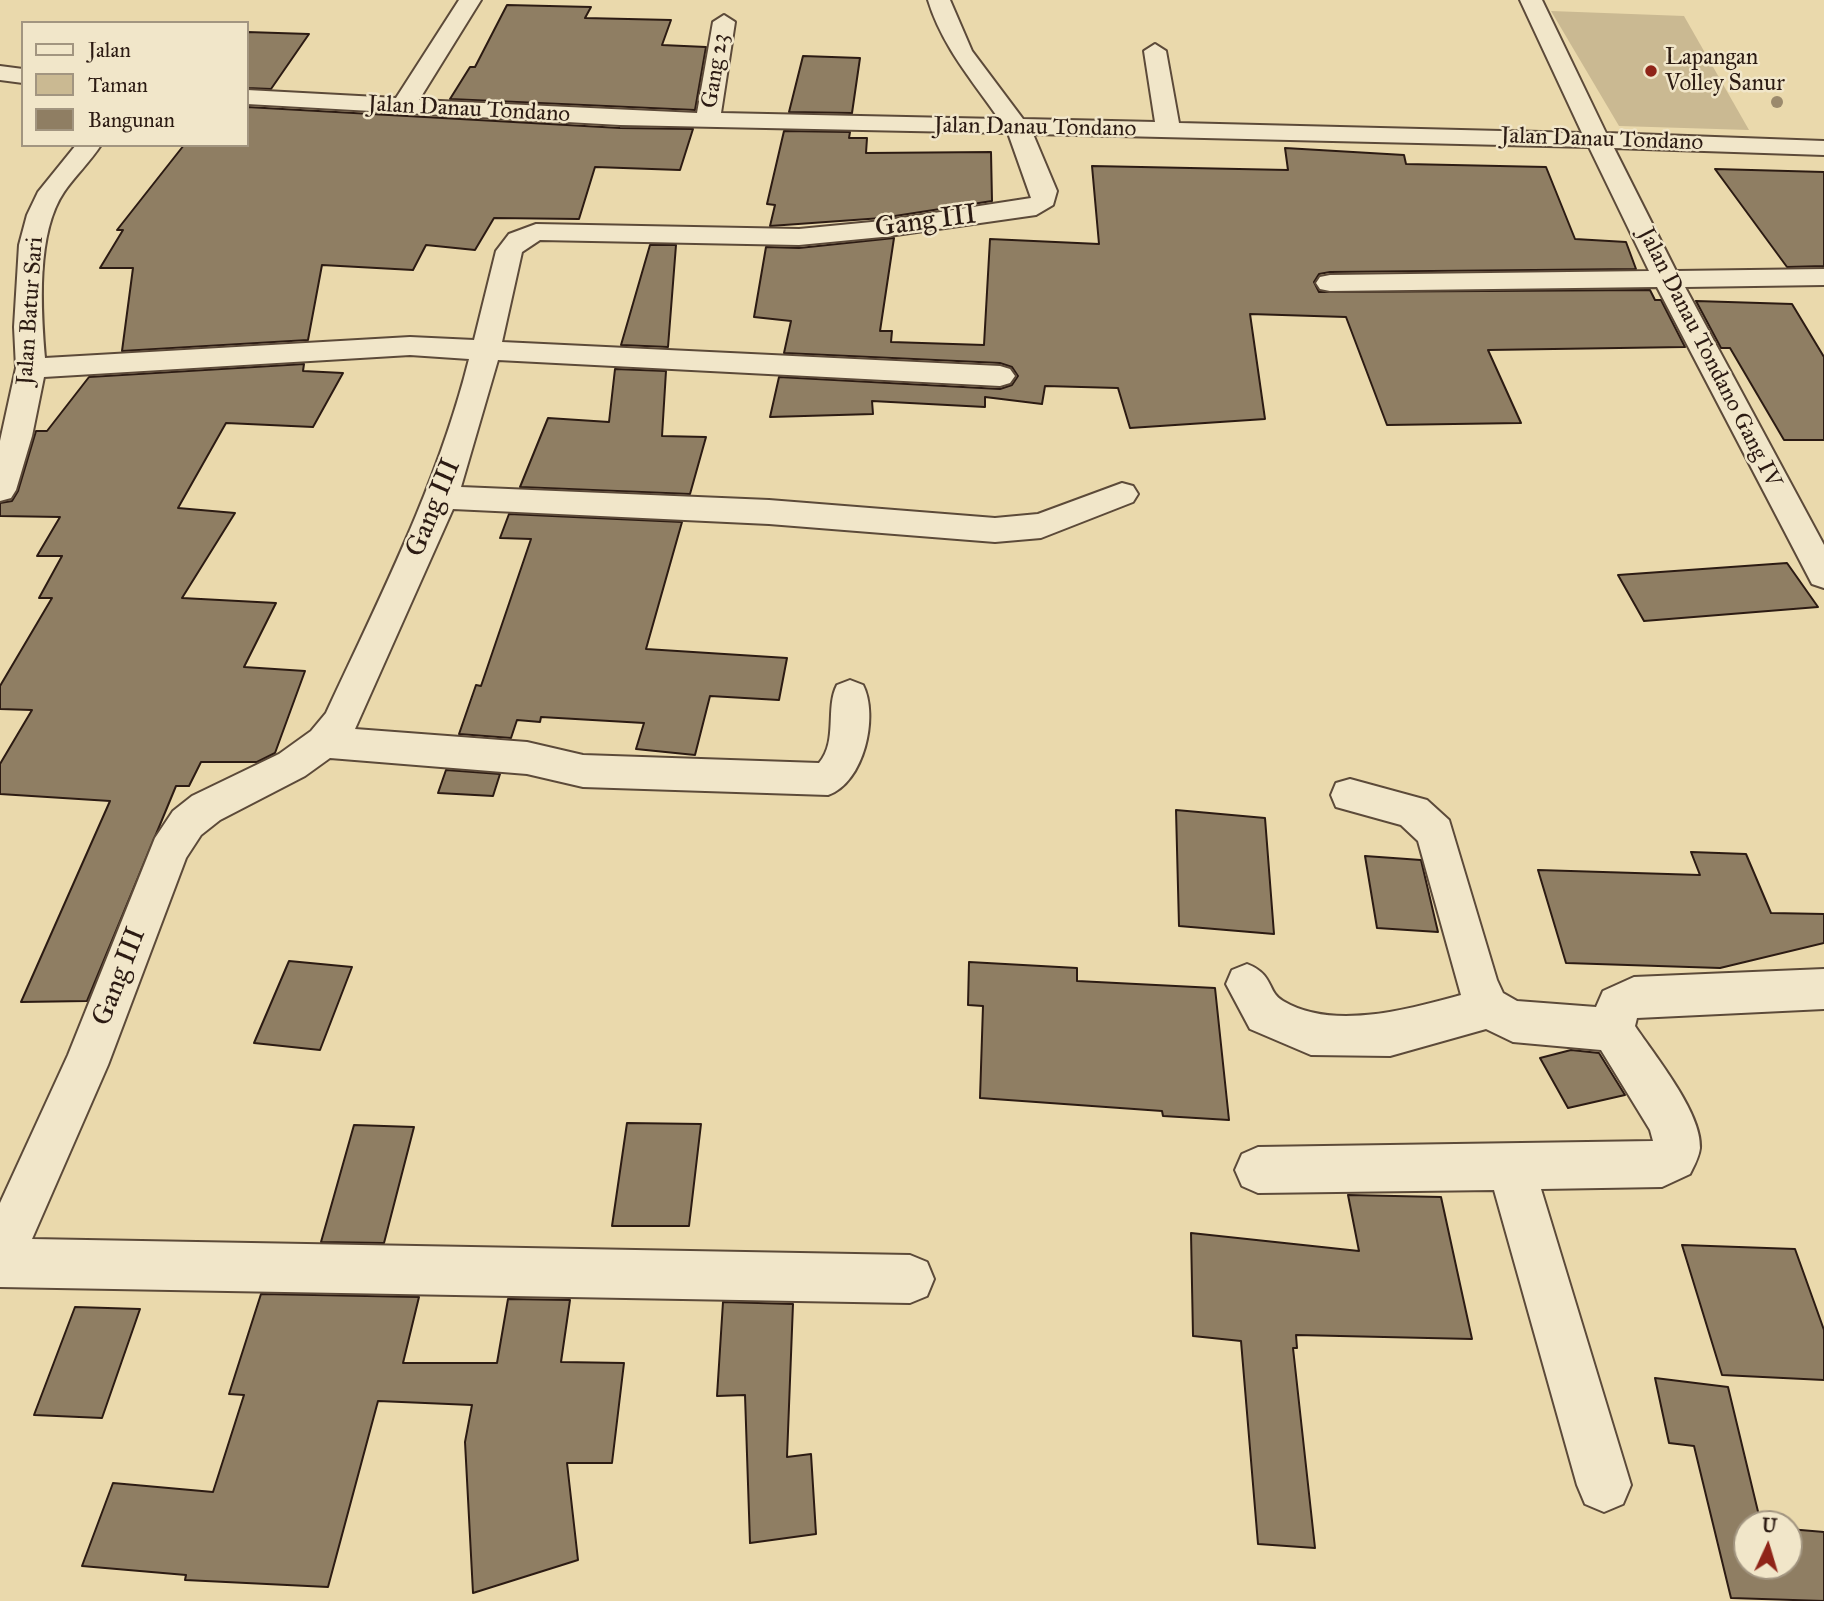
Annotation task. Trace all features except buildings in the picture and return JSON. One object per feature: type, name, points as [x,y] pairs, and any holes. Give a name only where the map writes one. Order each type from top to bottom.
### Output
[{"type":"street","points":[[403,106],[470,0]]},
{"type":"street","points":[[939,0],[950,31],[967,61],[1017,127]]},
{"type":"street","name":"Jalan Danau Tondano Gang IV","points":[[1531,0],[1596,141],[1824,575]]},
{"type":"street","name":"Gang 23","points":[[708,120],[724,22]]},
{"type":"street","points":[[1155,51],[1168,131]]},
{"type":"street","points":[[0,73],[21,76]]},
{"type":"street","name":"Jalan Danau Tondano","points":[[248,97],[466,112],[708,120],[1824,148]]},
{"type":"street","name":"Gang III","points":[[0,1257],[86,1065],[169,850],[187,823],[206,808],[292,765],[324,742],[340,722],[442,496],[474,399],[509,251],[526,235],[536,233],[799,237],[882,229],[1036,206],[1044,201],[1044,191],[1017,127]]},
{"type":"street","name":"Jalan Batur Sari","points":[[0,490],[17,436],[31,368],[14,328],[32,245],[40,215],[51,192],[87,147]]},
{"type":"street","points":[[1330,284],[1824,277]]},
{"type":"street","points":[[31,368],[410,346],[484,348],[757,366],[1000,376]]},
{"type":"street","points":[[442,496],[769,512],[995,530],[1041,526],[1122,494]]},
{"type":"street","points":[[324,742],[527,758],[583,771],[828,779],[840,769],[845,755],[850,695]]},
{"type":"street","points":[[1350,795],[1413,812],[1434,832],[1476,980],[1488,1008],[1513,1021],[1613,1030]]},
{"type":"street","points":[[1247,985],[1265,1014],[1311,1034],[1390,1035],[1488,1008]]},
{"type":"street","points":[[1258,1170],[1662,1164],[1674,1158],[1678,1147],[1671,1122],[1613,1030],[1618,1006],[1634,997],[1824,989]]},
{"type":"street","points":[[1511,1167],[1604,1485]]},
{"type":"street","points":[[0,1263],[911,1279]]},
{"type":"green space","name":"Lapangan Volley Sanur","points":[[1551,11],[1684,16],[1749,130],[1619,126]]},
{"type":"place","name":"Lapangan Volley Sanur","points":[[1651,71]]}]
